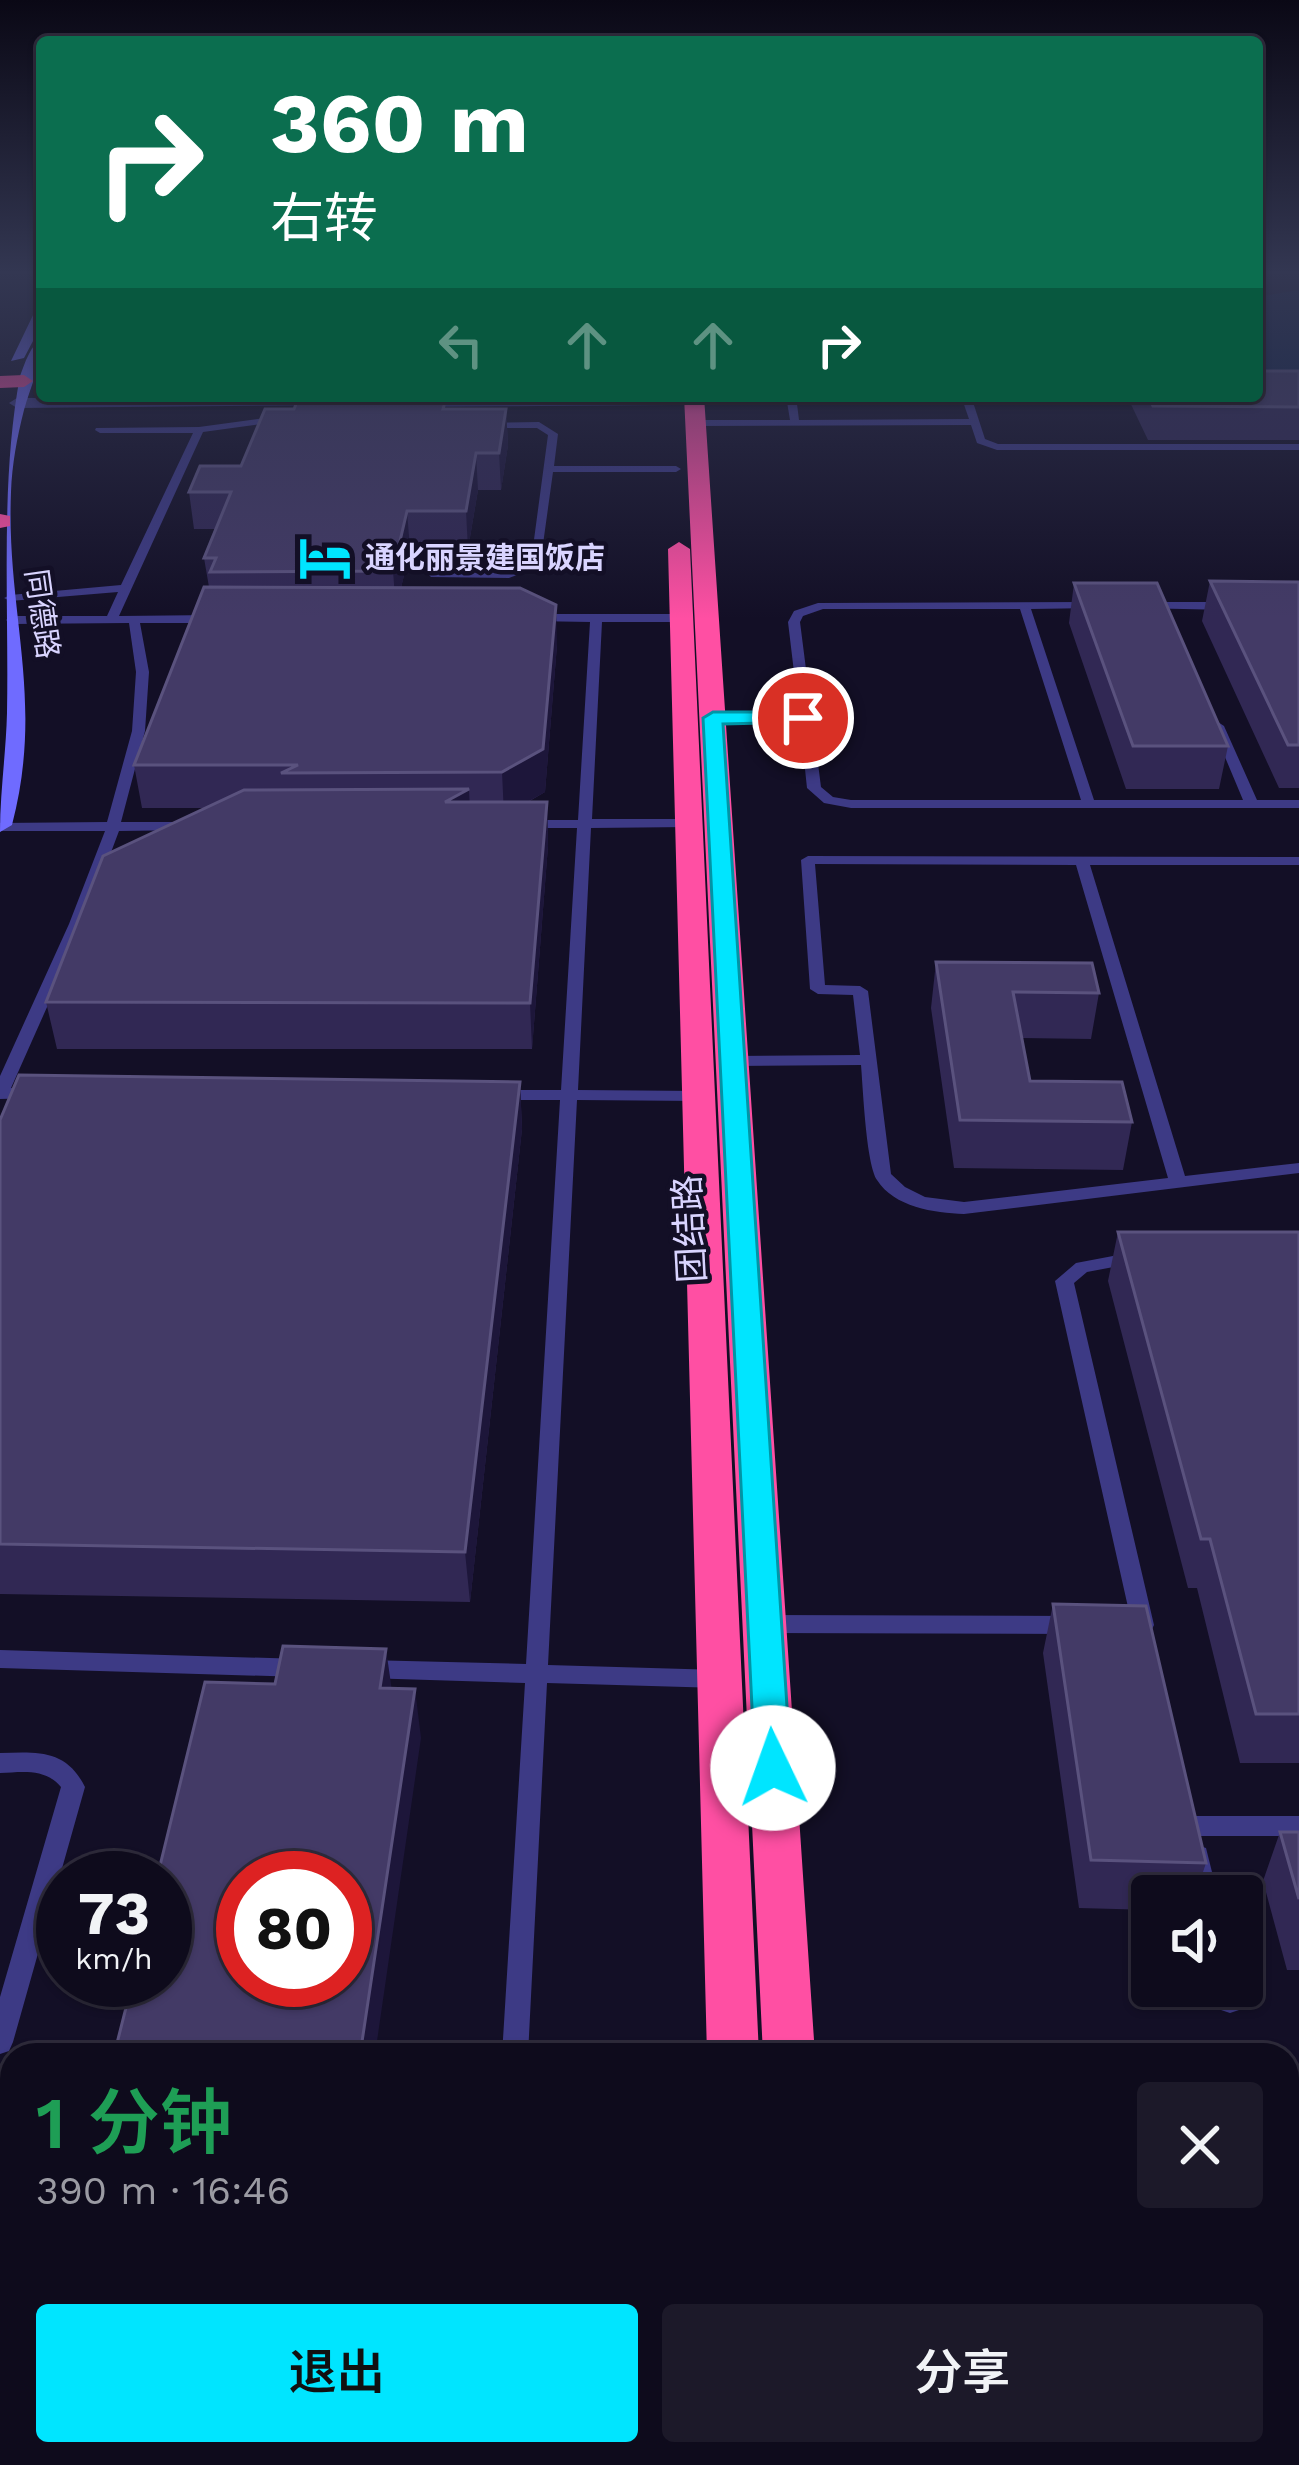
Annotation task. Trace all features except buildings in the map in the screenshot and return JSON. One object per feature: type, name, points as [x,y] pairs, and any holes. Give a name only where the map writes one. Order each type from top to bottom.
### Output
[{"type":"highway","name":"团结路","points":[[684,404],[676,469],[733,2043]]},
{"type":"highway","name":"团结路","points":[[684,404],[713,718],[788,2043]]},
{"type":"main road","name":"同德路","points":[[0,826],[21,731],[1,521],[9,389]]},
{"type":"street","points":[[519,402],[684,404]]},
{"type":"lane","points":[[792,402],[795,423]]},
{"type":"lane","points":[[968,402],[981,441],[1003,448],[1299,447]]},
{"type":"lane","points":[[684,404],[795,423],[975,422]]},
{"type":"lane","points":[[100,430],[199,430],[300,418]]},
{"type":"lane","points":[[435,575],[508,575],[536,564],[553,434],[548,429],[471,425]]},
{"type":"lane","points":[[111,620],[199,430]]},
{"type":"lane","points":[[549,469],[676,469]]},
{"type":"lane","points":[[10,598],[126,587]]},
{"type":"lane","points":[[1254,606],[822,605],[803,610],[794,622],[814,788],[839,803],[1299,804]]},
{"type":"lane","points":[[1024,605],[1089,804]]},
{"type":"lane","points":[[1164,606],[1173,626]]},
{"type":"lane","points":[[516,2043],[596,618]]},
{"type":"lane","points":[[527,619],[681,618]]},
{"type":"lane","points":[[12,620],[226,620]]},
{"type":"lane","points":[[48,1093],[0,1093],[115,826],[145,697],[144,657],[134,620]]},
{"type":"lane","points":[[1208,705],[1252,804]]},
{"type":"lane","points":[[713,718],[803,718]]},
{"type":"lane","points":[[514,824],[689,823]]},
{"type":"lane","points":[[0,826],[209,826]]},
{"type":"lane","points":[[1299,861],[808,860],[818,989],[860,991],[882,1174],[898,1191],[919,1202],[964,1208],[1299,1168]]},
{"type":"lane","points":[[1082,860],[1178,1183]]},
{"type":"lane","points":[[733,1061],[868,1060]]},
{"type":"lane","points":[[475,1095],[699,1096]]},
{"type":"lane","points":[[765,1624],[1127,1631],[1064,1282],[1073,1271],[1091,1264],[1160,1255]]},
{"type":"lane","points":[[0,1659],[720,1679]]},
{"type":"lane","points":[[0,1762],[51,1765],[69,1776],[73,1786],[0,2042]]},
{"type":"lane","points":[[1201,1875],[1187,1815],[1299,1826]]},
{"type":"place","name":"通化丽景建国饭店","points":[[325,558]]},
{"type":"route","points":[[773,1768],[713,718],[803,718]]}]
